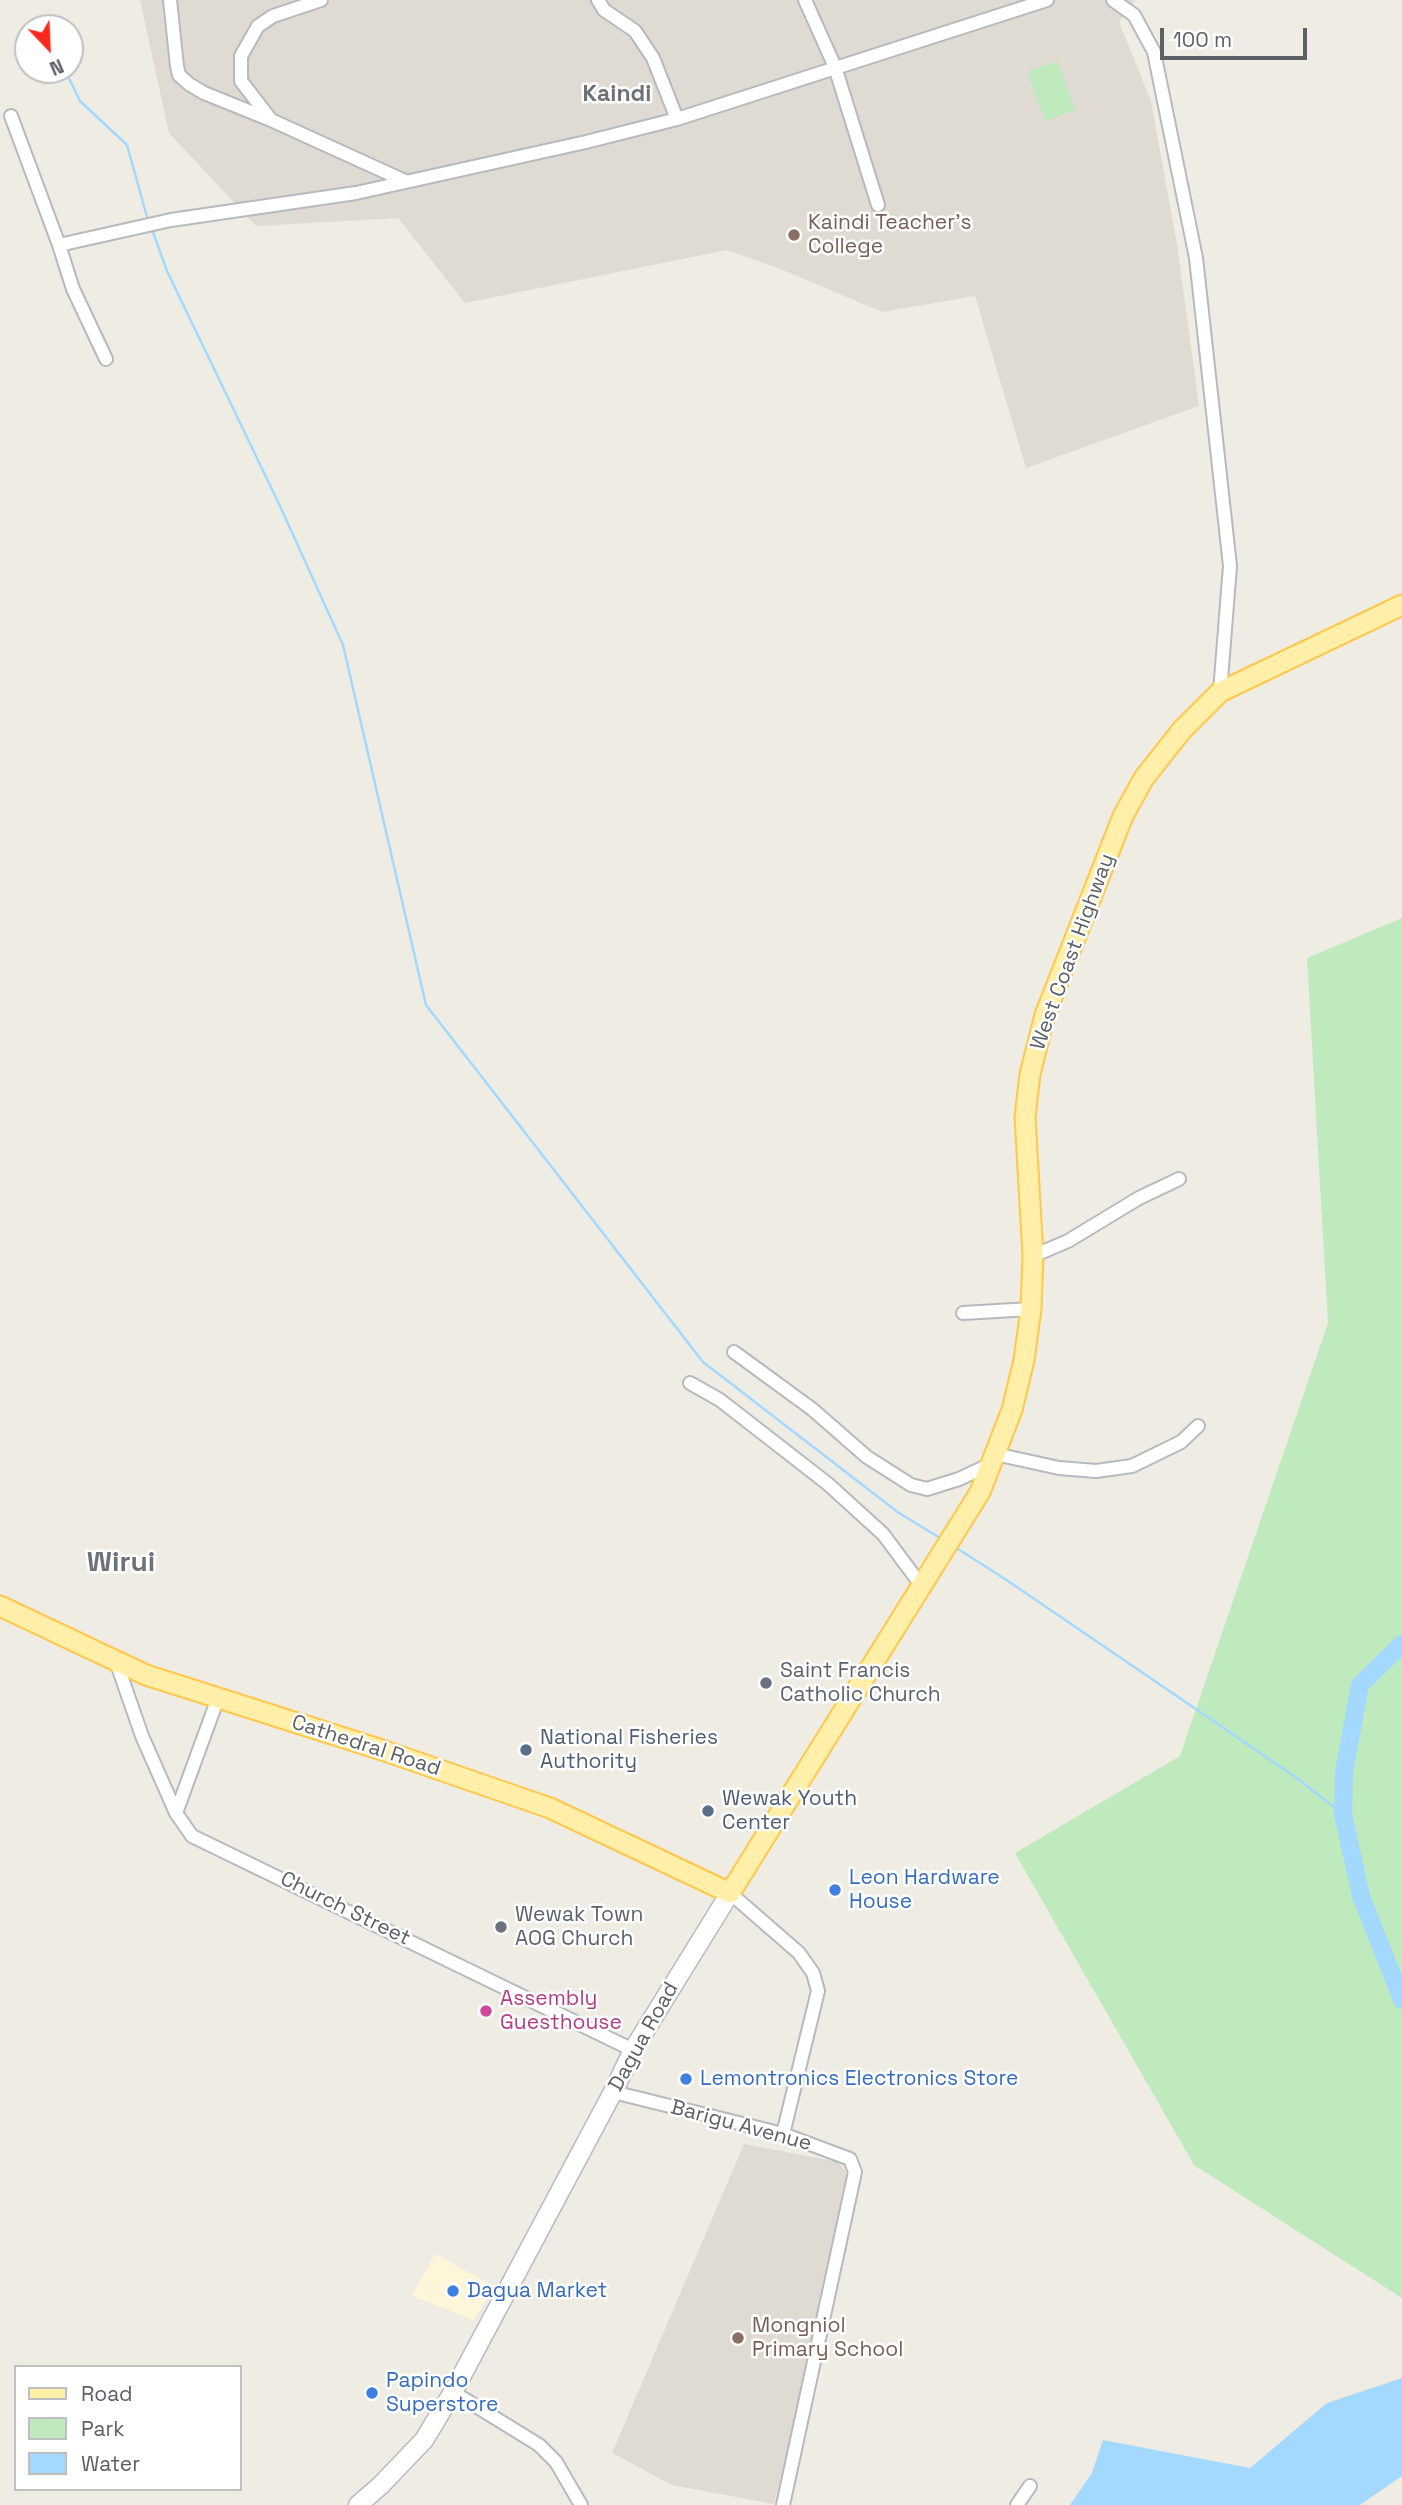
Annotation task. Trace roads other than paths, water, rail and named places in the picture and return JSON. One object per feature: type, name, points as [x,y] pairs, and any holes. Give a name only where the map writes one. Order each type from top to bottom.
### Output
[{"type":"main road","name":"West Coast Highway","points":[[933,1567],[980,1492],[1012,1410],[1024,1360],[1031,1309],[1033,1256],[1025,1117],[1030,1074],[1045,1015],[1123,816],[1144,778],[1181,730],[1220,692],[1402,605]]},
{"type":"main road","name":"Dagua Road","points":[[730,1893],[933,1567]]},
{"type":"main road","name":"Cathedral Road","points":[[0,1606],[146,1675],[382,1749],[550,1808],[730,1893]]},
{"type":"street","points":[[170,0],[179,75],[189,85],[405,181]]},
{"type":"street","points":[[271,120],[241,81],[241,56],[258,26],[273,16],[321,0]]},
{"type":"street","points":[[598,0],[604,10],[635,31],[648,49],[677,119]]},
{"type":"street","points":[[805,0],[835,66],[878,205]]},
{"type":"street","points":[[59,244],[171,220],[356,192],[586,142],[677,119],[1046,0]]},
{"type":"street","points":[[1113,0],[1134,15],[1154,52],[1196,258],[1230,566],[1220,692]]},
{"type":"street","points":[[11,116],[74,289],[106,359]]},
{"type":"street","points":[[1033,1256],[1068,1241],[1139,1198],[1179,1179]]},
{"type":"street","points":[[963,1313],[1031,1309]]},
{"type":"street","points":[[734,1352],[812,1409],[867,1457],[911,1485],[927,1489],[959,1479],[994,1459],[1096,1472],[1132,1466],[1181,1442],[1198,1426]]},
{"type":"street","points":[[690,1383],[720,1400],[828,1484],[883,1534],[921,1585]]},
{"type":"street","name":"Church Street","points":[[116,1661],[142,1736],[176,1813],[192,1836],[633,2050]]},
{"type":"street","points":[[176,1813],[218,1698]]},
{"type":"street","points":[[730,1893],[799,1953],[813,1973],[818,1991],[783,2134]]},
{"type":"street","name":"Dagua Road","points":[[358,2505],[382,2485],[424,2440],[453,2392],[633,2050],[730,1893]]},
{"type":"street","name":"Barigu Avenue","points":[[613,2092],[783,2134],[850,2159],[855,2172],[783,2505]]},
{"type":"street","points":[[453,2392],[539,2445],[556,2462],[581,2505]]},
{"type":"street","points":[[1017,2505],[1030,2486]]},
{"type":"water","points":[[1402,2378],[1402,2476],[1360,2505],[1070,2505],[1092,2473],[1103,2440],[1250,2468],[1327,2403]]},
{"type":"waterway","points":[[72,84],[80,101],[127,145],[147,217]]},
{"type":"waterway","points":[[153,232],[167,271],[280,506],[343,645],[426,1005],[703,1362],[899,1513],[940,1538]]},
{"type":"waterway","points":[[955,1547],[1294,1776],[1343,1814]]},
{"type":"waterway","points":[[1402,1644],[1360,1685],[1344,1772],[1343,1814],[1361,1896],[1402,2000]]},
{"type":"place","name":"Kaindi Teacher's College","points":[[794,235]]},
{"type":"place","name":"Saint Francis Catholic Church","points":[[766,1683]]},
{"type":"place","name":"National Fisheries Authority","points":[[526,1750]]},
{"type":"place","name":"Wewak Youth Center","points":[[708,1811]]},
{"type":"place","name":"Leon Hardware House","points":[[835,1890]]},
{"type":"place","name":"Wewak Town AOG Church","points":[[501,1927]]},
{"type":"place","name":"Assembly Guesthouse","points":[[486,2011]]},
{"type":"place","name":"Lemontronics Electronics Store","points":[[686,2079]]},
{"type":"place","name":"Dagua Market","points":[[453,2291]]},
{"type":"place","name":"Mongniol Primary School","points":[[738,2338]]},
{"type":"place","name":"Papindo Superstore","points":[[372,2393]]},
{"type":"district","name":"Kaindi","points":[[617,95]]},
{"type":"district","name":"Wirui","points":[[121,1563]]}]
